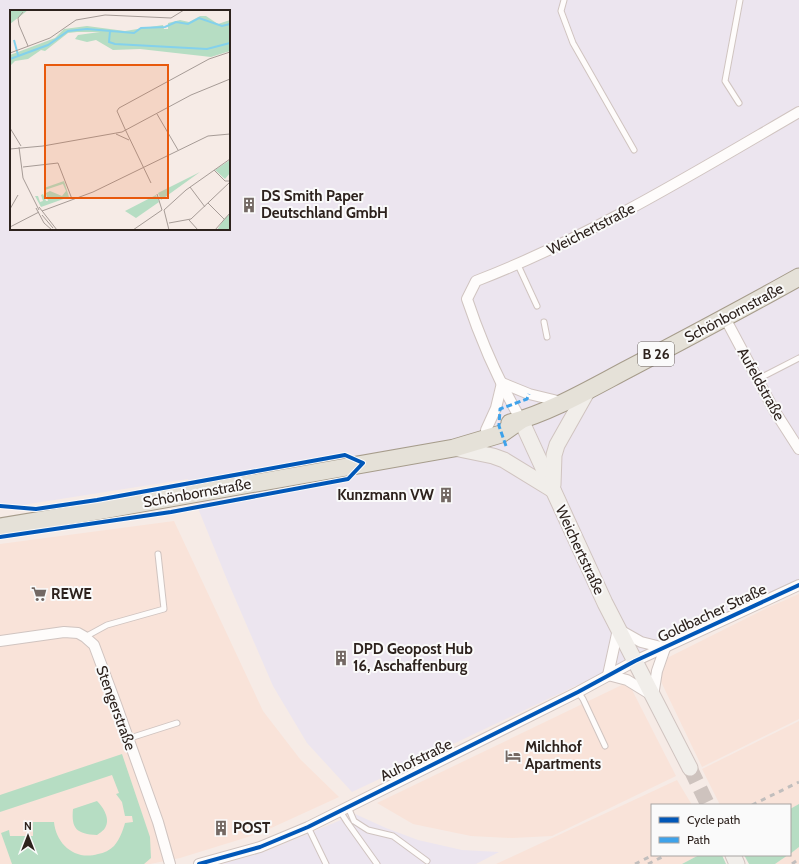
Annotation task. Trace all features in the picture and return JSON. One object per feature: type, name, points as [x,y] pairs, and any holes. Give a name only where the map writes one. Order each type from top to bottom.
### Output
[{"type":"main road","name":"Schönbornstraße","points":[[363,464],[521,420],[588,390],[725,318],[799,277]]},
{"type":"main road","points":[[454,448],[493,456],[504,460],[552,490],[553,467],[557,445],[588,390]]},
{"type":"main road","name":"Schönbornstraße","points":[[0,527],[454,448],[501,434],[521,420]]},
{"type":"main road","name":"Weichertstraße","points":[[521,420],[552,490],[618,629],[635,661]]},
{"type":"main road","name":"Schönbornstraße","points":[[0,521],[31,522]]},
{"type":"main road","points":[[635,661],[690,768]]},
{"type":"street","name":"Weichertstraße","points":[[521,420],[502,384],[474,322],[467,299],[476,280],[518,265],[622,214],[799,112]]},
{"type":"street","name":"Aufeldstraße","points":[[725,318],[774,410],[799,449]]},
{"type":"street","points":[[486,430],[494,413],[502,384],[529,394],[562,402]]},
{"type":"street","name":"Goldbacher Straße","points":[[635,661],[799,585]]},
{"type":"street","points":[[618,629],[608,675],[627,680],[653,696]]},
{"type":"street","name":"Goldbacher Straße","points":[[618,629],[641,642],[665,648]]},
{"type":"street","points":[[0,641],[64,632],[78,633],[85,636]]},
{"type":"street","name":"Stengerstraße","points":[[85,636],[94,645],[116,704],[158,822],[170,864]]},
{"type":"street","name":"Goldbacher Straße","points":[[653,696],[657,671],[665,648]]},
{"type":"street","name":"Auhofstraße","points":[[200,864],[260,846],[308,827],[578,692],[635,661]]},
{"type":"lane","points":[[564,0],[561,11],[573,43],[634,150]]},
{"type":"lane","points":[[739,103],[725,81],[740,0]]},
{"type":"lane","points":[[518,265],[537,306]]},
{"type":"lane","points":[[544,322],[547,337]]},
{"type":"lane","points":[[758,379],[799,358]]},
{"type":"lane","points":[[85,636],[107,625],[164,609],[158,554]]},
{"type":"lane","points":[[578,692],[583,699],[605,746]]},
{"type":"lane","points":[[128,739],[177,723]]},
{"type":"lane","points":[[344,809],[354,821],[368,830],[393,836],[427,861]]},
{"type":"lane","points":[[344,809],[347,822],[378,864]]},
{"type":"lane","points":[[308,827],[326,864]]},
{"type":"shaded area","points":[[0,0],[799,0],[799,580],[352,792],[307,743],[273,686],[228,582],[191,491],[188,479],[16,506],[0,504]]},
{"type":"shaded area","points":[[174,521],[263,711],[300,759],[339,797],[258,834],[180,858],[150,864],[0,864],[0,544]]},
{"type":"shaded area","points":[[799,594],[799,719],[702,767],[653,665],[767,608]]},
{"type":"shaded area","points":[[628,682],[676,776],[552,836],[512,838],[471,836],[413,824],[377,803]]},
{"type":"shaded area","points":[[799,721],[799,804],[791,808],[791,804],[720,804],[702,769]]},
{"type":"shaded area","points":[[677,780],[691,804],[651,804],[651,856],[697,856],[682,864],[496,864]]},
{"type":"shaded area","points":[[355,814],[418,840],[462,850],[499,852],[476,864],[222,864],[267,851]]},
{"type":"shaded area","points":[[799,847],[799,864],[775,864],[787,856],[791,856],[791,853]]},
{"type":"green space","points":[[122,754],[150,837],[151,858],[144,864],[12,864],[1,833],[9,830],[10,836],[33,836],[33,822],[54,822],[58,837],[68,849],[74,853],[90,856],[105,852],[114,846],[120,837],[125,823],[133,822],[132,816],[125,816],[122,802],[116,794],[119,793],[112,775],[0,812],[0,795]]},
{"type":"green space","points":[[97,801],[102,806],[107,817],[107,825],[103,831],[97,835],[80,832],[74,826],[73,809]]},
{"type":"green space","points":[[799,804],[799,847],[791,853],[791,808]]},
{"type":"green space","points":[[697,856],[722,856],[726,864],[682,864]]},
{"type":"green space","points":[[745,856],[787,856],[775,864],[749,864]]},
{"type":"tunnel","points":[[690,768],[708,804]]},
{"type":"railway","points":[[754,804],[799,782]]},
{"type":"railway","points":[[635,864],[651,856]]},
{"type":"railway","points":[[648,864],[664,856]]},
{"type":"railway","points":[[792,864],[799,859]]},
{"type":"marked path","points":[[506,446],[499,426],[500,409],[527,399],[529,394]]},
{"type":"cycle path","points":[[0,506],[36,509],[97,500],[345,455],[363,463],[348,479],[171,512],[0,537]]},
{"type":"cycle path","points":[[199,864],[260,847],[308,827],[578,692],[635,661],[799,585]]},
{"type":"place","name":"DS Smith Paper Deutschland GmbH","points":[[249,205]]},
{"type":"place","name":"Kunzmann VW","points":[[446,495]]},
{"type":"place","name":"REWE","points":[[39,594]]},
{"type":"place","name":"DPD Geopost Hub 16, Aschaffenburg","points":[[341,658]]},
{"type":"place","name":"Milchhof Apartments","points":[[513,756]]},
{"type":"place","name":"POST","points":[[221,828]]}]
